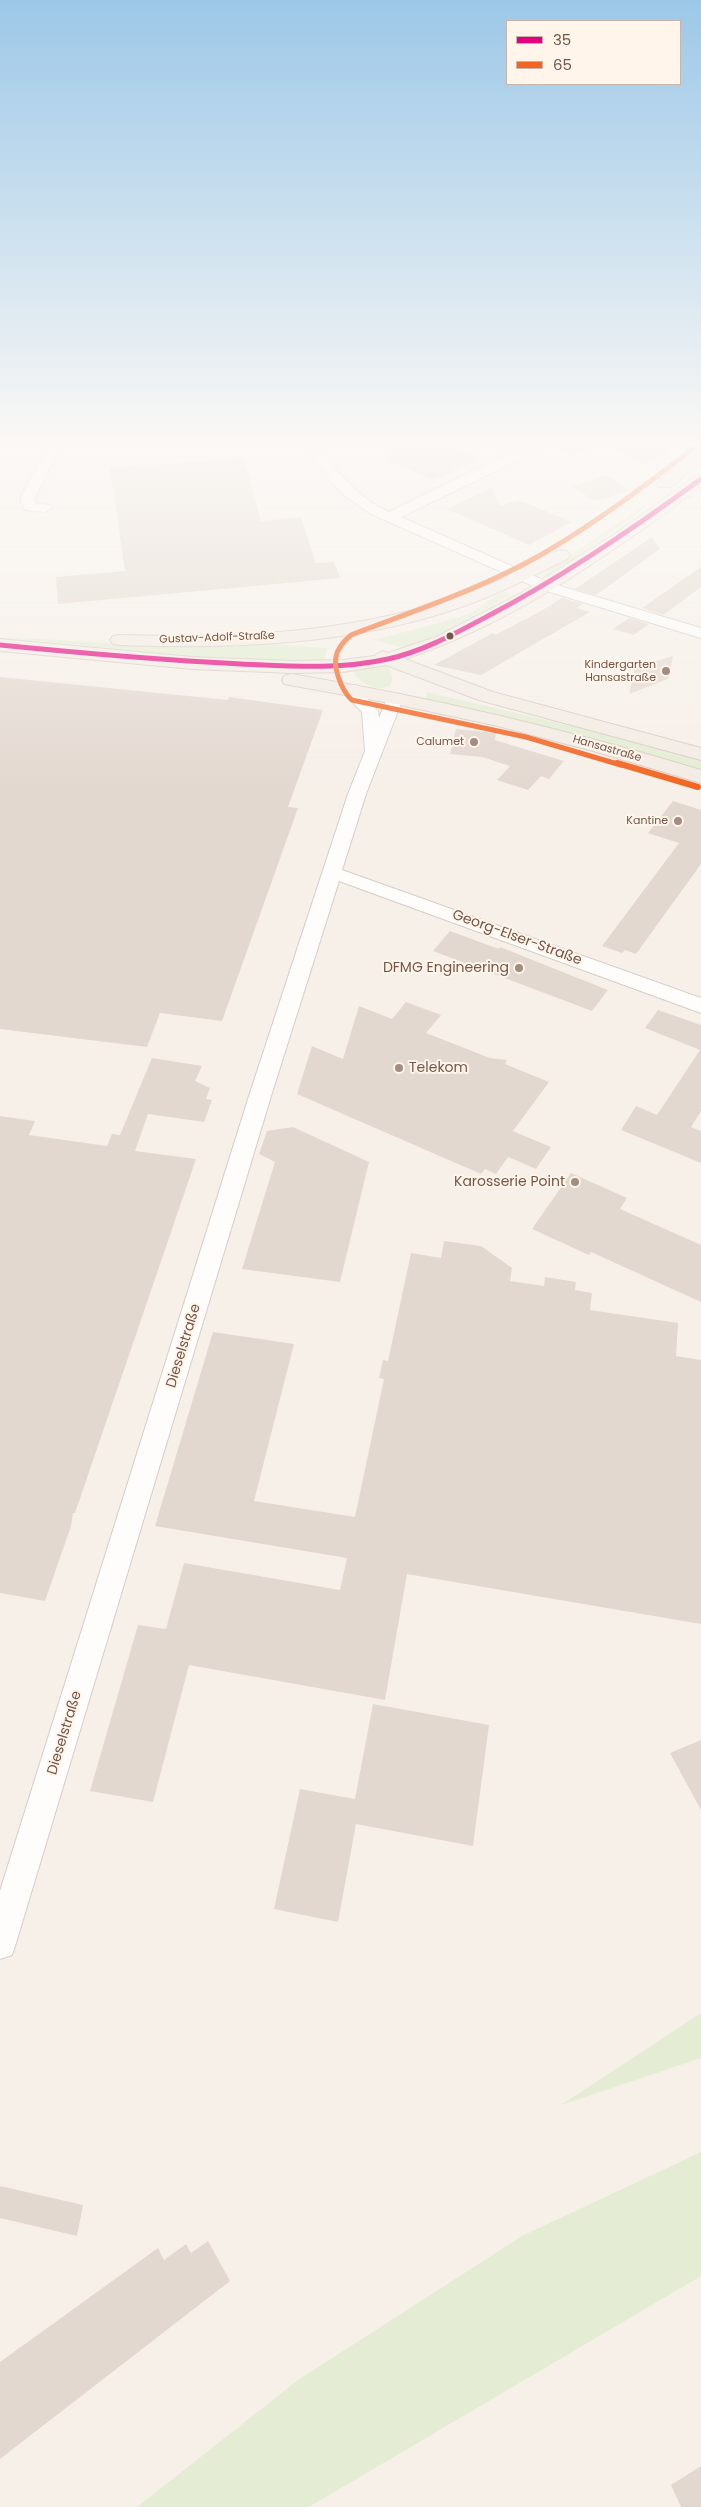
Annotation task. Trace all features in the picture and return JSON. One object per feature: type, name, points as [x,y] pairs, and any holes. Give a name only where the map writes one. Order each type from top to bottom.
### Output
[{"type":"main road","name":"Gustav-Adolf-Straße","points":[[0,632],[126,640],[264,638],[342,629],[432,610],[482,594],[524,576],[557,556]]},
{"type":"main road","name":"Gustav-Adolf-Straße","points":[[0,645],[192,663],[230,663],[292,667],[343,666],[388,659],[428,647],[464,631],[545,586],[592,556]]},
{"type":"main road","name":"Gustav-Adolf-Straße","points":[[352,647],[372,635],[396,628],[432,610]]},
{"type":"main road","name":"Hansastraße","points":[[264,638],[313,641],[352,647],[460,687],[518,705],[701,754]]},
{"type":"main road","points":[[352,647],[346,654],[343,666],[355,690]]},
{"type":"main road","points":[[395,698],[428,647]]},
{"type":"main road","name":"Gustav-Adolf-Straße","points":[[192,663],[224,671],[355,690]]},
{"type":"main road","name":"Hansastraße","points":[[395,698],[409,691],[430,689],[479,700],[518,705]]},
{"type":"main road","name":"Hansastraße","points":[[355,690],[528,727],[701,777]]},
{"type":"street","points":[[478,556],[545,586],[701,633]]},
{"type":"street","points":[[355,690],[362,704],[370,711],[381,703],[395,698]]},
{"type":"street","name":"Dieselstraße","points":[[0,1943],[260,1096],[372,750],[381,737],[395,698]]},
{"type":"street","name":"Dieselstraße","points":[[370,711],[372,750]]},
{"type":"street","name":"Georg-Elser-Straße","points":[[332,873],[354,879],[701,1006]]},
{"type":"green space","points":[[569,556],[578,556],[547,578],[542,576]]},
{"type":"green space","points":[[504,592],[511,595],[431,639],[408,649],[374,640],[473,612],[496,595]]},
{"type":"green space","points":[[0,637],[152,645],[274,644],[327,648],[323,663],[208,658]]},
{"type":"green space","points":[[386,664],[391,673],[392,680],[390,685],[385,688],[371,686],[355,675],[354,670]]},
{"type":"green space","points":[[427,692],[631,740],[701,760],[701,772],[425,700]]},
{"type":"green space","points":[[701,2013],[701,2058],[561,2105]]},
{"type":"green space","points":[[701,2152],[701,2276],[309,2507],[137,2507],[298,2380],[522,2236]]},
{"type":"building","points":[[123,556],[314,556],[316,563],[334,562],[340,578],[58,604],[56,577],[125,571]]},
{"type":"building","points":[[624,556],[650,556],[596,595],[575,589]]},
{"type":"building","points":[[701,567],[701,587],[663,615],[642,608]]},
{"type":"building","points":[[562,598],[583,604],[576,608],[590,612],[481,675],[434,665],[493,633],[495,635],[541,611]]},
{"type":"building","points":[[629,618],[649,624],[634,635],[613,629]]},
{"type":"building","points":[[673,656],[668,679],[629,694],[635,667]]},
{"type":"building","points":[[0,677],[228,700],[229,697],[323,710],[288,807],[298,808],[222,1021],[160,1013],[147,1047],[0,1029]]},
{"type":"building","points":[[456,729],[496,733],[495,740],[564,761],[549,779],[541,776],[528,790],[497,780],[510,766],[482,757],[450,754]]},
{"type":"building","points":[[673,801],[701,810],[701,864],[636,954],[625,950],[622,953],[602,946],[679,843],[648,833]]},
{"type":"building","points":[[450,931],[499,949],[500,947],[608,990],[592,1011],[433,951]]},
{"type":"building","points":[[406,1002],[441,1015],[426,1033],[490,1058],[507,1060],[505,1064],[549,1082],[513,1131],[551,1147],[536,1169],[508,1157],[496,1174],[485,1169],[481,1174],[297,1094],[312,1046],[343,1059],[359,1006],[392,1019]]},
{"type":"building","points":[[658,1010],[701,1025],[701,1111],[691,1127],[701,1131],[701,1163],[621,1130],[636,1106],[657,1115],[700,1050],[645,1028]]},
{"type":"building","points":[[152,1058],[202,1066],[195,1081],[210,1088],[206,1099],[212,1100],[204,1122],[148,1114],[135,1151],[196,1159],[75,1513],[73,1513],[71,1526],[45,1601],[0,1593],[0,1116],[35,1121],[29,1135],[107,1146],[112,1134],[120,1135]]},
{"type":"building","points":[[293,1127],[369,1162],[340,1282],[242,1269],[275,1162],[259,1154],[267,1131]]},
{"type":"building","points":[[571,1173],[627,1198],[620,1209],[701,1245],[701,1302],[591,1252],[589,1255],[532,1229]]},
{"type":"building","points":[[444,1241],[481,1246],[512,1268],[510,1281],[544,1286],[545,1277],[576,1282],[575,1290],[592,1293],[590,1310],[678,1323],[676,1356],[701,1360],[701,1624],[407,1574],[385,1700],[189,1665],[153,1802],[90,1791],[138,1625],[166,1629],[184,1563],[340,1590],[347,1558],[155,1526],[213,1332],[294,1344],[254,1501],[355,1517],[384,1379],[379,1378],[383,1360],[388,1361],[411,1253],[441,1258]]},
{"type":"building","points":[[373,1704],[489,1725],[473,1846],[356,1824],[338,1922],[274,1909],[300,1789],[355,1799]]},
{"type":"building","points":[[701,1740],[701,1810],[670,1753]]},
{"type":"building","points":[[0,2186],[83,2205],[77,2236],[0,2218]]},
{"type":"building","points":[[208,2241],[230,2281],[0,2459],[0,2362],[158,2248],[164,2260],[186,2244],[191,2253]]},
{"type":"building","points":[[701,2466],[701,2507],[681,2507],[671,2485]]},
{"type":"transit line","name":"65","points":[[537,556],[476,586],[351,635],[340,646],[334,663],[337,676],[348,697],[352,700],[526,737],[698,787]]},
{"type":"transit line","name":"35","points":[[0,645],[201,662],[329,667],[368,663],[414,652],[450,636],[514,603],[591,556]]},
{"type":"place","name":"Kindergarten Hansastraße","points":[[666,671]]},
{"type":"place","name":"Calumet","points":[[474,742]]},
{"type":"place","name":"Kantine","points":[[678,821]]},
{"type":"place","name":"DFMG Engineering","points":[[519,968]]},
{"type":"place","name":"Telekom","points":[[399,1068]]},
{"type":"place","name":"Karosserie Point","points":[[575,1182]]}]
